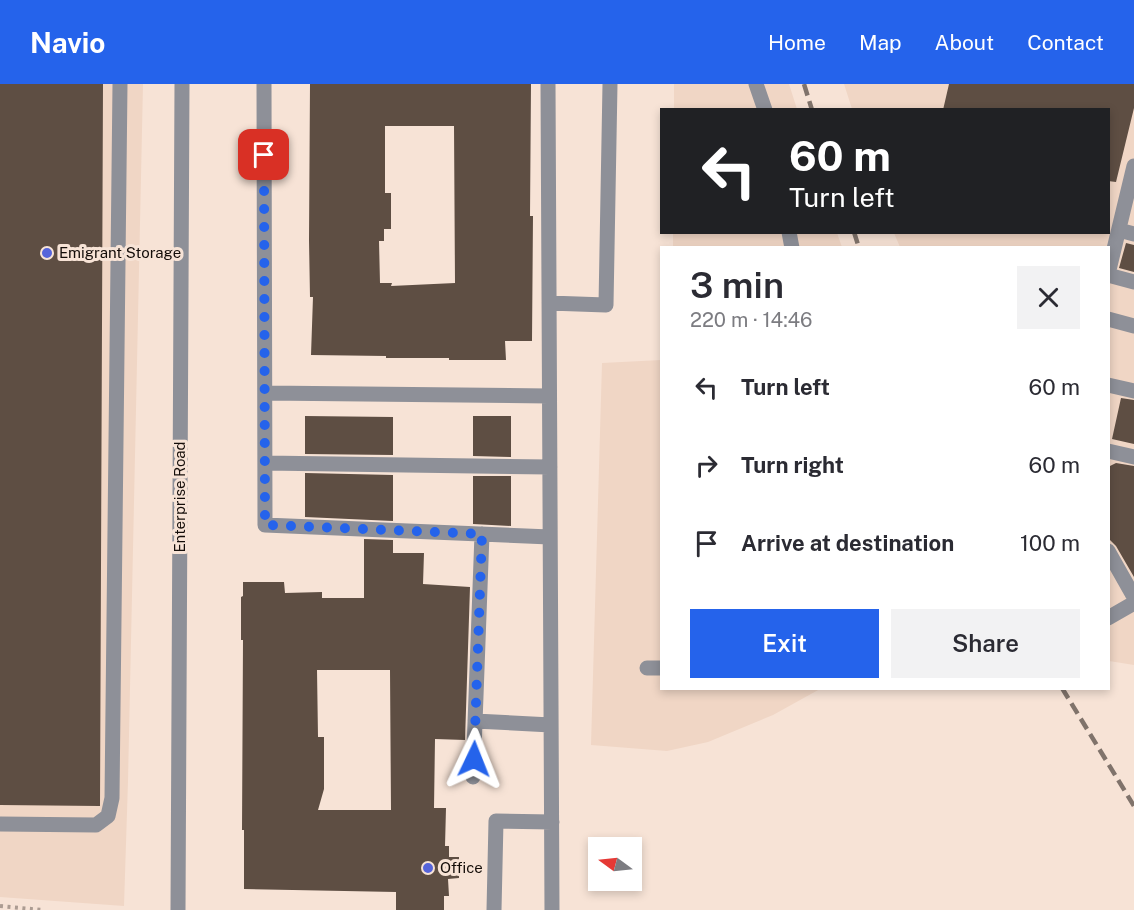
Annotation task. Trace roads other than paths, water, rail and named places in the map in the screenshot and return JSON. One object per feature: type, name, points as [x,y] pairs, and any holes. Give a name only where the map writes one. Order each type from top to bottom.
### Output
[{"type":"street","points":[[0,824],[96,825],[108,816],[112,798],[120,84]]},
{"type":"street","name":"Enterprise Road","points":[[178,910],[182,84]]},
{"type":"street","points":[[264,84],[265,525],[550,537]]},
{"type":"street","points":[[548,84],[552,910]]},
{"type":"street","points":[[549,303],[606,305],[610,84]]},
{"type":"street","points":[[756,84],[764,108]]},
{"type":"street","points":[[1110,270],[1126,232],[1134,166]]},
{"type":"street","points":[[1110,276],[1134,282]]},
{"type":"street","points":[[1110,320],[1134,326]]},
{"type":"street","points":[[1110,385],[1134,391]]},
{"type":"street","points":[[265,393],[549,396]]},
{"type":"street","points":[[1110,451],[1134,457]]},
{"type":"street","points":[[265,463],[550,466]]},
{"type":"street","points":[[473,777],[482,534]]},
{"type":"street","points":[[1110,555],[1134,597]]},
{"type":"street","points":[[1110,617],[1134,603]]},
{"type":"street","points":[[475,721],[551,725]]},
{"type":"street","points":[[494,910],[496,821],[552,822]]},
{"type":"railway","points":[[804,84],[811,108]]},
{"type":"railway","points":[[855,234],[858,246]]},
{"type":"railway","points":[[1063,690],[1134,806]]},
{"type":"place","name":"Emigrant Storage","points":[[47,253]]},
{"type":"place","name":"Office","points":[[428,868]]}]
